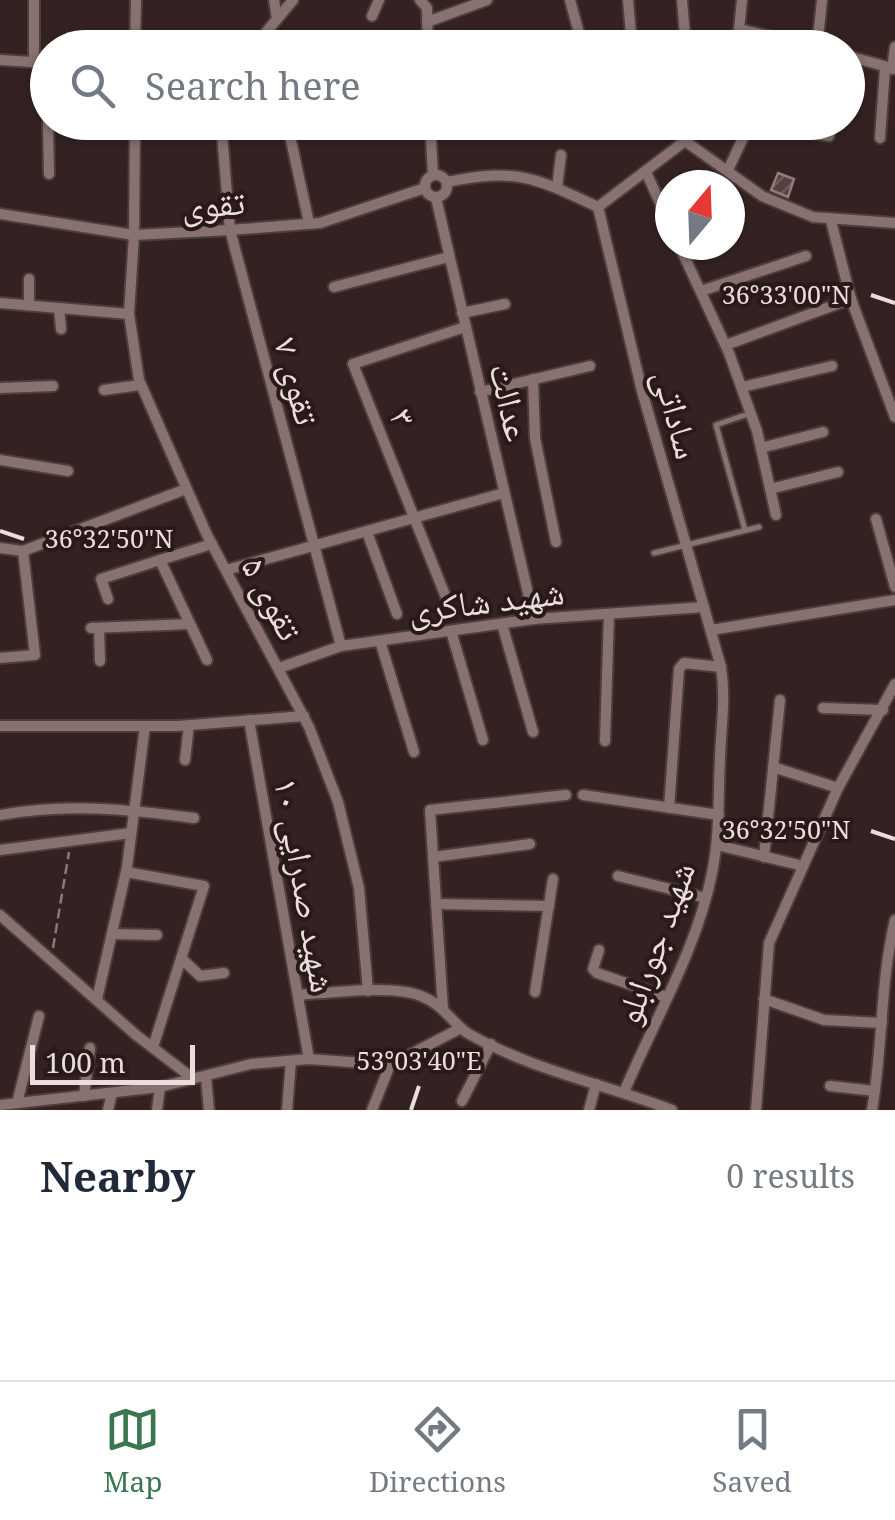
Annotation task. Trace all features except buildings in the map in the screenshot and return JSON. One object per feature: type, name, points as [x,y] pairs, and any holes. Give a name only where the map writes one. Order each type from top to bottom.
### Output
[{"type":"street","points":[[34,0],[34,30]]},
{"type":"street","points":[[136,0],[136,30]]},
{"type":"street","points":[[274,0],[278,19]]},
{"type":"street","points":[[269,30],[293,0]]},
{"type":"street","points":[[372,16],[379,0]]},
{"type":"street","points":[[420,0],[427,8],[427,30]]},
{"type":"street","points":[[427,22],[487,0]]},
{"type":"street","points":[[570,0],[578,30]]},
{"type":"street","points":[[628,0],[631,30]]},
{"type":"street","points":[[682,0],[684,30]]},
{"type":"street","points":[[742,0],[739,29],[744,30]]},
{"type":"street","points":[[819,30],[822,0]]},
{"type":"street","points":[[880,138],[895,46]]},
{"type":"street","points":[[0,60],[30,62]]},
{"type":"street","points":[[865,61],[891,69]]},
{"type":"street","points":[[48,140],[48,174]]},
{"type":"street","name":"تقوی ۵","points":[[135,140],[129,314],[140,384],[212,544],[304,716],[338,802],[359,888],[368,991]]},
{"type":"street","name":"تقوی ۷","points":[[222,140],[230,230],[341,646]]},
{"type":"street","points":[[290,140],[309,224]]},
{"type":"street","points":[[431,140],[433,176],[425,188],[427,193],[436,198],[446,192],[446,182]]},
{"type":"street","points":[[433,176],[446,182],[490,173],[510,174],[557,188],[598,209],[685,141],[728,170],[742,140]]},
{"type":"street","points":[[557,188],[561,155]]},
{"type":"street","points":[[646,172],[655,192]]},
{"type":"street","points":[[745,183],[762,196],[813,217],[895,223]]},
{"type":"street","name":"تقوی","points":[[0,214],[134,235],[230,230],[309,224],[425,188]]},
{"type":"street","name":"عدالت","points":[[436,198],[534,619]]},
{"type":"street","name":"ساداتی","points":[[598,209],[642,392],[711,630]]},
{"type":"street","points":[[831,220],[851,299],[890,391],[895,417]]},
{"type":"street","points":[[701,291],[806,256]]},
{"type":"street","points":[[334,286],[449,257]]},
{"type":"street","points":[[687,260],[742,387],[776,515]]},
{"type":"street","points":[[29,279],[29,305]]},
{"type":"street","points":[[726,344],[851,299]]},
{"type":"street","points":[[0,303],[129,314]]},
{"type":"street","points":[[462,313],[505,304]]},
{"type":"street","points":[[58,308],[61,330]]},
{"type":"street","name":"۳","points":[[447,600],[353,364],[465,327]]},
{"type":"street","points":[[480,392],[590,366]]},
{"type":"street","points":[[742,387],[832,366]]},
{"type":"street","points":[[533,379],[534,438],[556,542]]},
{"type":"street","points":[[104,390],[140,384]]},
{"type":"street","points":[[0,388],[54,386]]},
{"type":"street","points":[[761,448],[823,432]]},
{"type":"street","points":[[0,460],[68,472]]},
{"type":"street","points":[[770,490],[838,472]]},
{"type":"street","points":[[0,548],[23,551],[186,488]]},
{"type":"street","points":[[226,570],[504,493]]},
{"type":"street","points":[[876,518],[895,587]]},
{"type":"street","points":[[367,532],[397,614]]},
{"type":"street","points":[[108,599],[101,579],[212,544]]},
{"type":"street","points":[[0,658],[35,655],[23,551]]},
{"type":"street","points":[[160,560],[208,660]]},
{"type":"street","points":[[711,630],[895,600]]},
{"type":"street","name":"شهید شاکری","points":[[279,668],[341,646],[534,619],[704,607]]},
{"type":"street","points":[[605,740],[609,614]]},
{"type":"street","points":[[100,660],[95,628],[190,624]]},
{"type":"street","points":[[502,624],[532,732]]},
{"type":"street","name":"شهید جورابلو","points":[[624,1092],[700,918],[717,846],[726,697],[711,630]]},
{"type":"street","points":[[451,631],[483,740]]},
{"type":"street","points":[[380,641],[414,752]]},
{"type":"street","points":[[669,808],[679,669],[684,662],[721,667]]},
{"type":"street","points":[[756,1110],[770,943],[838,788],[895,684]]},
{"type":"street","points":[[764,857],[780,700]]},
{"type":"street","points":[[823,708],[882,710]]},
{"type":"street","points":[[0,726],[188,725],[304,716]]},
{"type":"street","name":"شهید صدرایی ۱۰","points":[[249,720],[309,1059]]},
{"type":"street","points":[[185,760],[188,725]]},
{"type":"street","points":[[97,999],[126,872],[145,726]]},
{"type":"street","points":[[773,767],[838,788]]},
{"type":"street","points":[[443,1009],[430,810],[566,795]]},
{"type":"street","points":[[583,795],[719,816]]},
{"type":"street","points":[[0,815],[47,807],[134,810],[194,818]]},
{"type":"street","points":[[0,850],[131,833]]},
{"type":"street","points":[[433,857],[530,844]]},
{"type":"street","points":[[717,846],[803,866]]},
{"type":"street","points":[[126,872],[204,886],[152,1047]]},
{"type":"street","points":[[618,876],[706,898]]},
{"type":"street","points":[[536,992],[553,879]]},
{"type":"street","points":[[436,904],[549,906]]},
{"type":"street","points":[[0,915],[191,1077]]},
{"type":"street","points":[[872,1110],[886,956],[894,926]]},
{"type":"street","points":[[112,934],[158,935]]},
{"type":"street","points":[[599,950],[593,969],[596,973],[666,996]]},
{"type":"street","points":[[181,958],[200,976],[224,972]]},
{"type":"street","points":[[298,995],[368,991],[419,994],[443,1009],[461,1028],[541,1067],[672,1110]]},
{"type":"street","points":[[764,999],[824,1020],[882,1023]]},
{"type":"street","points":[[39,1016],[10,1106],[160,1087],[252,1064],[309,1059],[390,1066],[461,1028]]},
{"type":"street","points":[[462,1102],[491,1044]]},
{"type":"street","points":[[84,1096],[90,1048]]},
{"type":"street","points":[[287,1110],[291,1061]]},
{"type":"street","points":[[372,1110],[390,1066]]},
{"type":"street","points":[[206,1077],[209,1110]]},
{"type":"street","points":[[589,1110],[596,1084]]},
{"type":"street","points":[[830,1086],[875,1091]]},
{"type":"street","points":[[157,1110],[160,1087]]},
{"type":"street","points":[[108,1110],[112,1092]]},
{"type":"lane","points":[[745,530],[716,425],[751,413]]},
{"type":"lane","points":[[654,553],[759,527]]},
{"type":"path","points":[[51,961],[71,841]]}]
